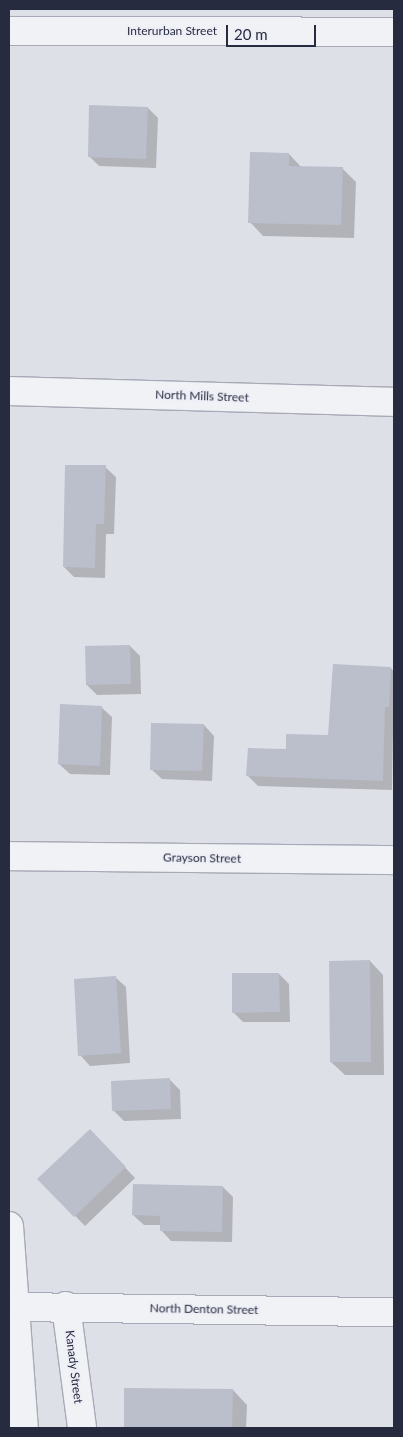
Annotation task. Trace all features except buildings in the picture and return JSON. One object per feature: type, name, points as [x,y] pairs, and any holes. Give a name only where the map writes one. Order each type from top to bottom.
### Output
[{"type":"street","name":"Interurban Street","points":[[9,31],[394,32]]},
{"type":"street","name":"North Mills Street","points":[[9,391],[394,402]]},
{"type":"street","name":"Grayson Street","points":[[9,856],[394,860]]},
{"type":"street","points":[[9,1226],[24,1428]]},
{"type":"street","name":"North Denton Street","points":[[15,1307],[66,1306],[394,1312]]},
{"type":"street","name":"Kanady Street","points":[[66,1306],[82,1428]]}]
